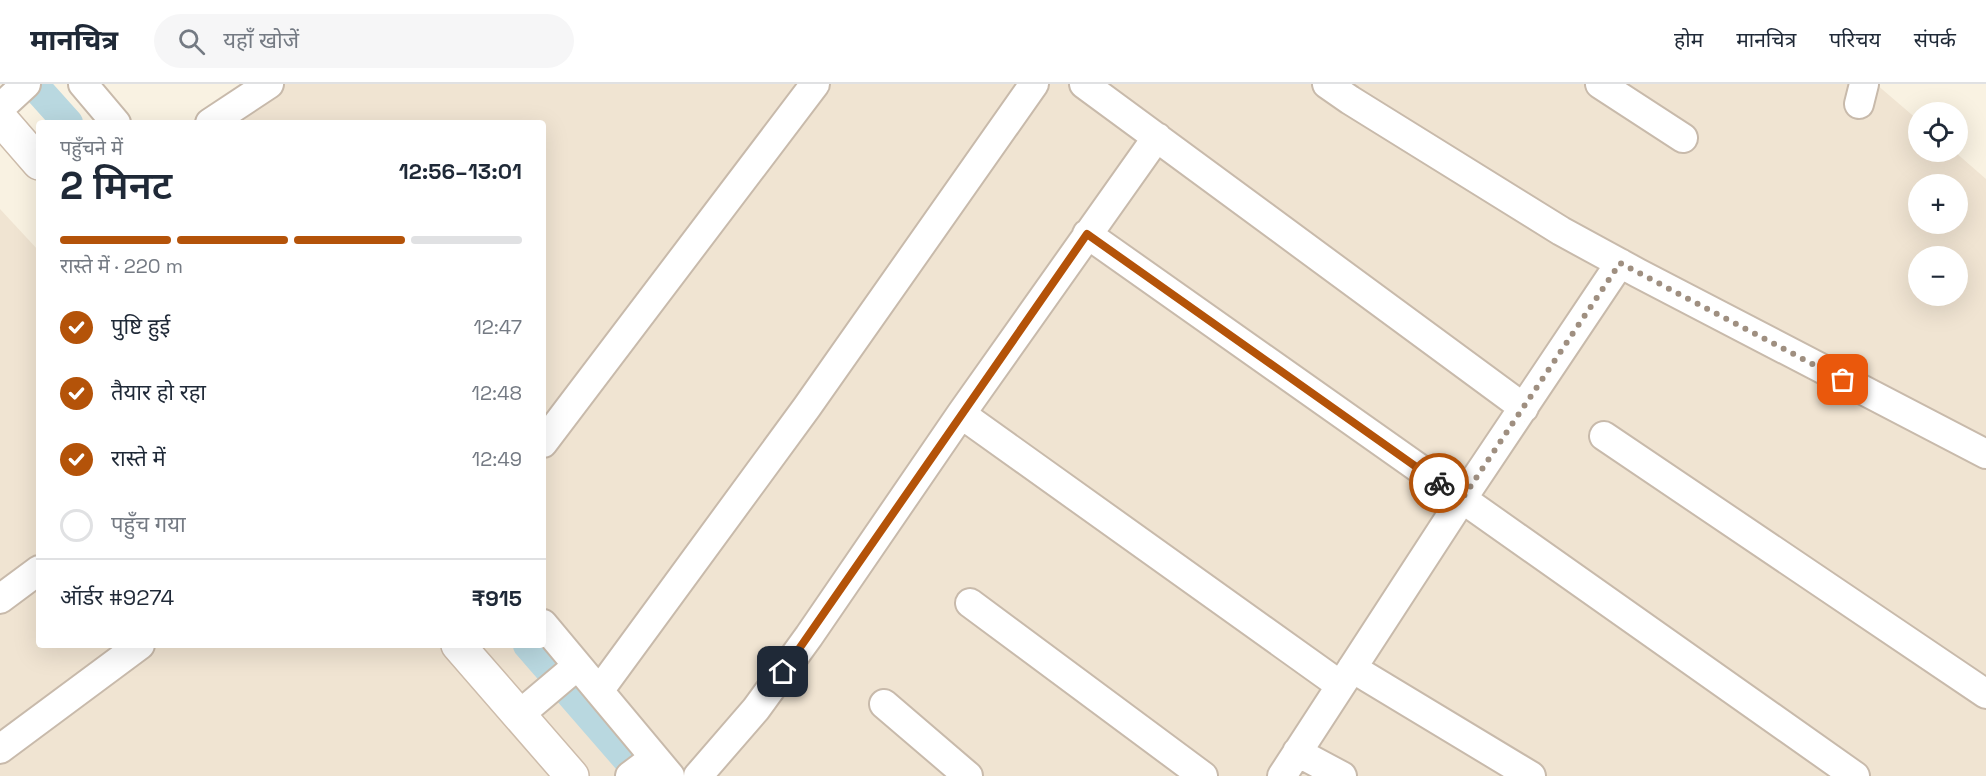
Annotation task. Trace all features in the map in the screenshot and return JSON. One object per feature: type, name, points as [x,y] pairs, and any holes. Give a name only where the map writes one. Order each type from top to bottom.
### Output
[{"type":"main road","points":[[0,118],[36,160]]},
{"type":"main road","points":[[461,648],[572,776]]},
{"type":"street","points":[[83,84],[113,120]]},
{"type":"street","points":[[215,120],[269,84]]},
{"type":"street","points":[[546,439],[815,84]]},
{"type":"street","points":[[599,692],[807,407],[1034,84]]},
{"type":"street","points":[[1084,84],[1524,408]]},
{"type":"street","points":[[1326,84],[1561,231],[1986,454]]},
{"type":"street","points":[[1600,84],[1683,138]]},
{"type":"street","points":[[698,776],[756,709],[809,636],[961,414],[1157,137]]},
{"type":"street","points":[[1087,234],[1855,776]]},
{"type":"street","points":[[1282,776],[1462,499],[1620,263]]},
{"type":"street","points":[[961,414],[1346,677],[1531,776]]},
{"type":"street","points":[[1604,436],[1986,694]]},
{"type":"street","points":[[0,599],[36,572]]},
{"type":"street","points":[[970,603],[1203,776]]},
{"type":"street","points":[[546,633],[562,679]]},
{"type":"street","points":[[0,749],[136,648]]},
{"type":"street","points":[[562,679],[599,692],[649,769]]},
{"type":"street","points":[[519,715],[562,679]]},
{"type":"street","points":[[885,704],[968,776]]},
{"type":"street","points":[[1297,752],[1342,776]]},
{"type":"shaded area","points":[[245,84],[1876,84],[1908,111],[1908,162],[1966,162],[1986,179],[1986,776],[0,776],[0,209],[36,248],[36,648],[546,648],[546,120],[215,120]]},
{"type":"waterway","points":[[33,84],[65,120]]},
{"type":"waterway","points":[[531,648],[642,776]]},
{"type":"way so far","points":[[1439,483],[1462,499],[1620,263],[1843,380]]},
{"type":"route","points":[[783,672],[1087,234],[1439,483]]}]
